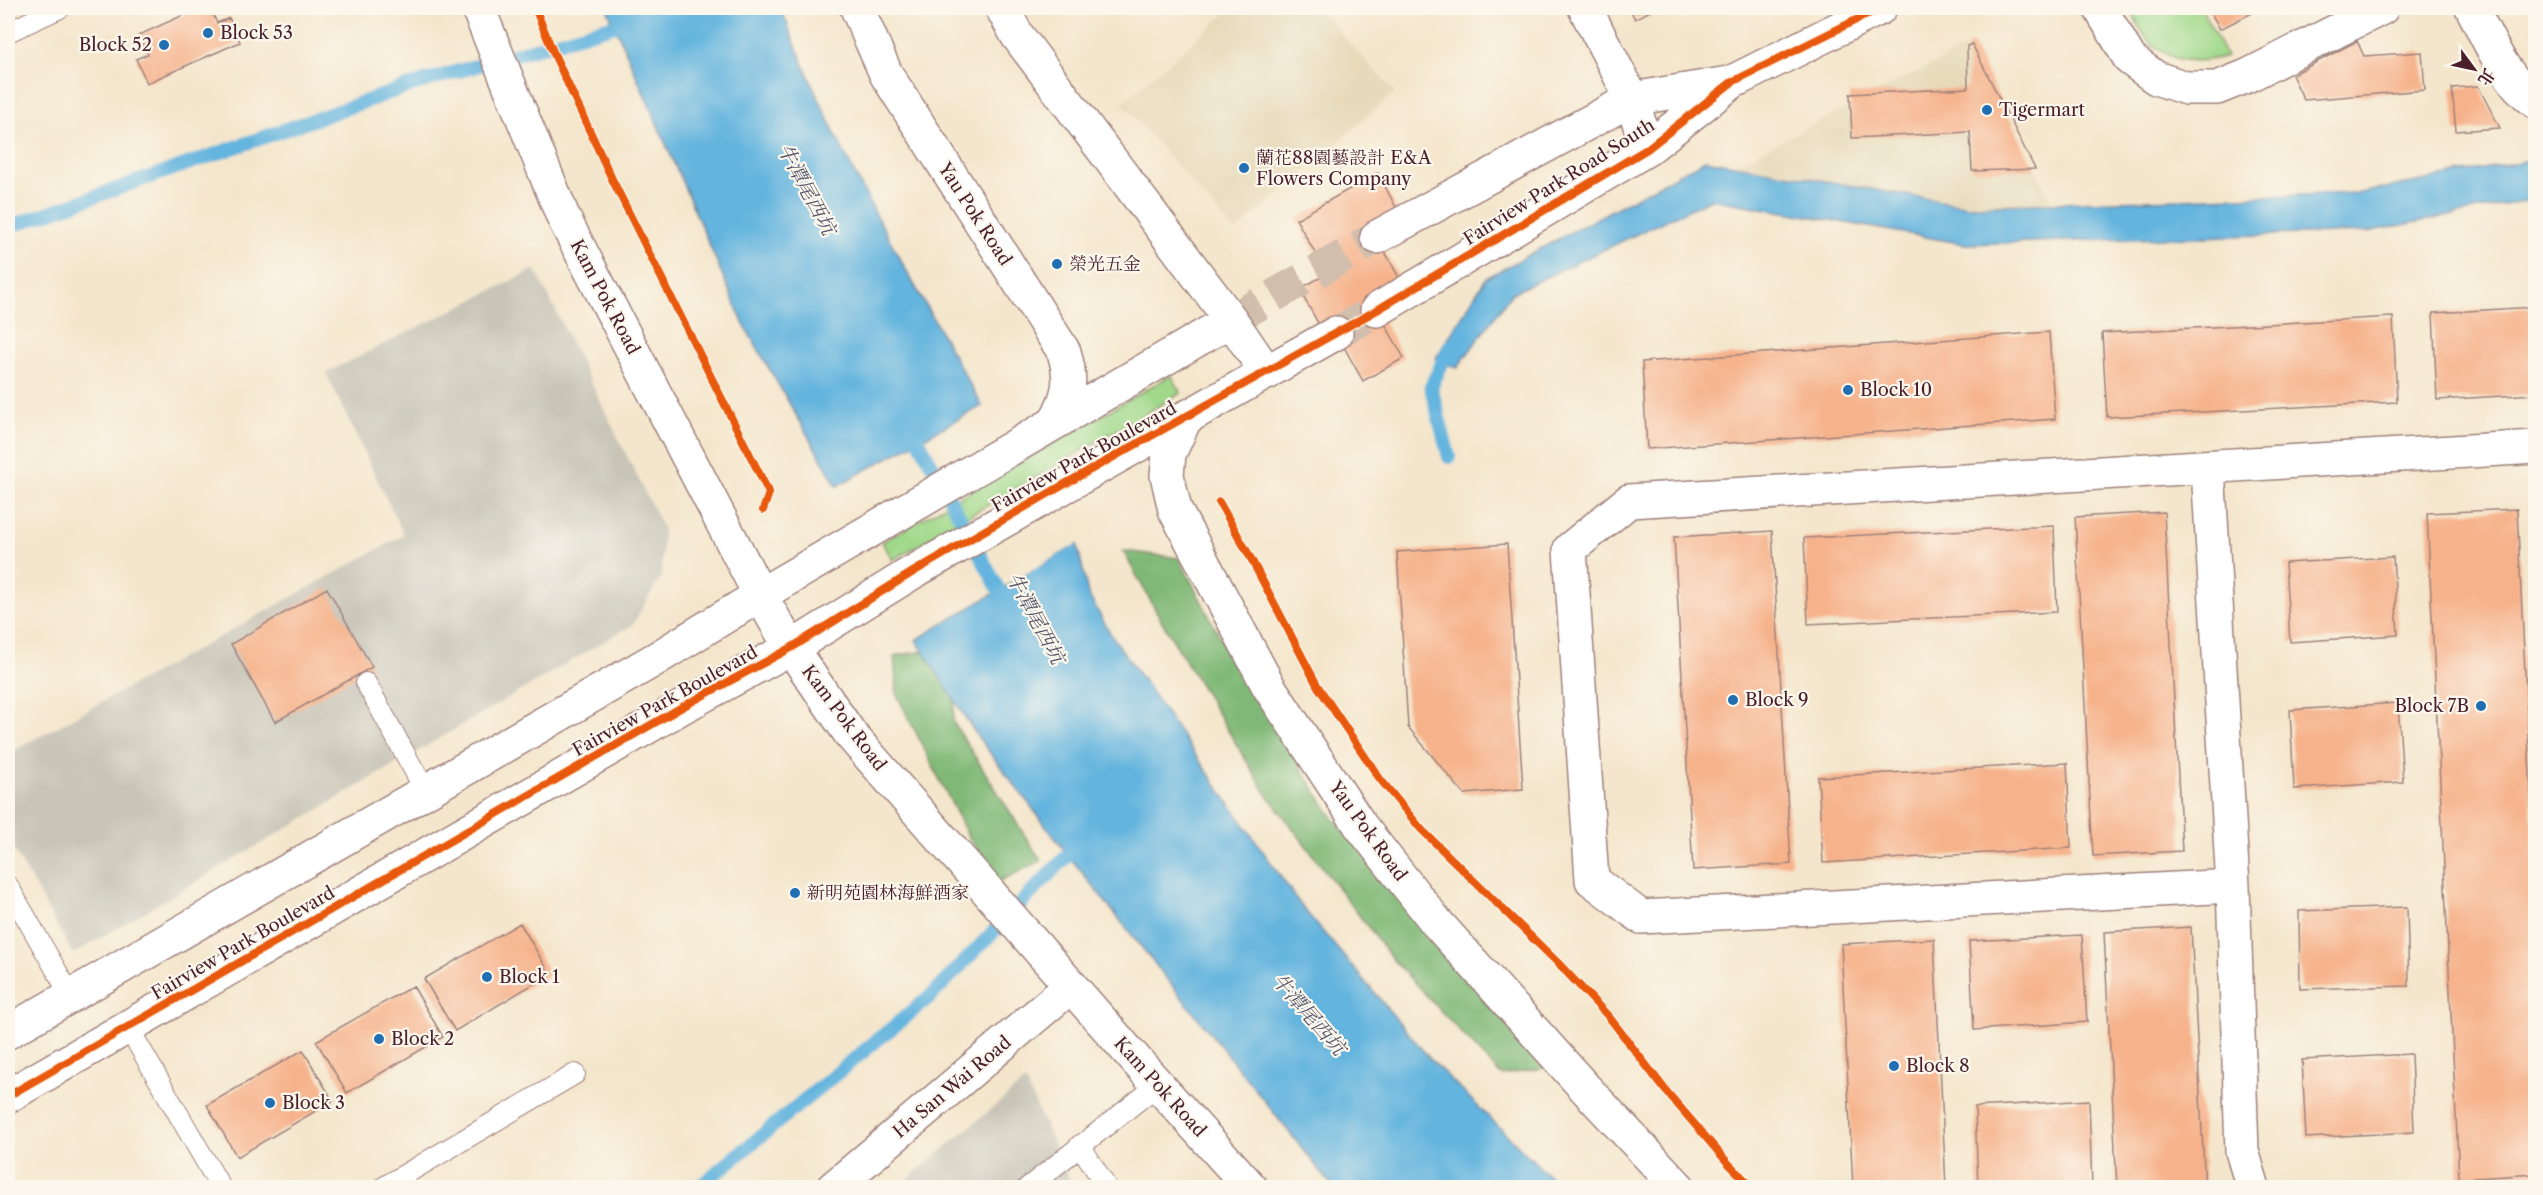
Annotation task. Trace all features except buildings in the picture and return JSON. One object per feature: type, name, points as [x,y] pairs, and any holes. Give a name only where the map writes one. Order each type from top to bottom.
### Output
[{"type":"street","name":"Kam Pok Road","points":[[478,8],[564,219],[760,595],[791,648],[851,735],[1251,1188]]},
{"type":"street","name":"Yau Pok Road","points":[[857,8],[886,74],[1064,352],[1070,373],[1068,397],[1046,427]]},
{"type":"street","points":[[1002,8],[1017,35],[1267,372]]},
{"type":"street","points":[[1585,8],[1632,99],[1647,149]]},
{"type":"street","name":"Fairview Park Road South","points":[[1377,310],[1647,149],[1732,82],[1880,8]]},
{"type":"street","points":[[2100,8],[2130,59],[2156,78],[2186,88],[2217,88],[2247,76],[2382,8]]},
{"type":"street","points":[[2472,8],[2503,69],[2518,89],[2535,102]]},
{"type":"street","name":"Fairview Park Road South","points":[[1377,237],[1632,99],[1732,82]]},
{"type":"street","points":[[8,1032],[654,660],[760,595],[1231,321]]},
{"type":"street","name":"Fairview Park Boulevard","points":[[8,1096],[672,713],[791,648],[873,596],[1065,484],[1336,333]]},
{"type":"street","name":"Yau Pok Road","points":[[1186,417],[1169,454],[1167,475],[1173,501],[1269,687],[1360,825],[1437,924],[1678,1188]]},
{"type":"street","points":[[2233,886],[1641,918],[1592,880],[1570,549],[1629,501],[2535,447]]},
{"type":"street","points":[[2208,468],[2233,886],[2242,1151],[2253,1188]]},
{"type":"street","name":"Ha San Wai Road","points":[[833,1188],[1071,986]]},
{"type":"lane","points":[[8,32],[60,8]]},
{"type":"lane","points":[[366,683],[426,792]]},
{"type":"lane","points":[[8,886],[71,996]]},
{"type":"lane","points":[[128,1027],[221,1188]]},
{"type":"lane","points":[[382,1188],[575,1074]]},
{"type":"lane","points":[[1028,1188],[1158,1085]]},
{"type":"lane","points":[[1080,1145],[1107,1188]]},
{"type":"shaded area","name":"蘭花88園藝設計 E&A Flowers Company","points":[[1232,8],[1317,8],[1395,92],[1235,232],[1122,103]]},
{"type":"shaded area","points":[[1972,44],[2052,203],[1968,206],[1734,165]]},
{"type":"shaded area","points":[[535,269],[663,529],[661,577],[632,625],[73,954],[8,839],[8,754],[404,535],[326,373]]},
{"type":"shaded area","points":[[1025,1081],[1073,1187],[897,1188]]},
{"type":"green space","points":[[2132,8],[2201,8],[2226,56],[2194,61],[2167,54],[2155,47],[2146,37]]},
{"type":"green space","points":[[1171,375],[1181,393],[893,560],[882,542]]},
{"type":"green space","points":[[1123,551],[1179,558],[1232,660],[1333,818],[1544,1068],[1501,1075],[1393,960],[1266,793],[1164,625]]},
{"type":"green space","points":[[958,646],[953,722],[1041,861],[998,882],[968,836],[897,695],[894,656]]},
{"type":"water","points":[[607,8],[781,8],[824,111],[848,161],[900,260],[982,406],[837,486],[744,325]]},
{"type":"water","points":[[2535,159],[2535,199],[2367,232],[1965,244],[1711,199],[1512,293],[1457,368],[1436,358],[1486,278],[1705,160],[1968,206],[2360,193]]},
{"type":"water","points":[[1077,543],[1088,594],[1112,636],[1302,907],[1431,1060],[1560,1187],[1333,1187],[1068,855],[978,737],[916,640]]},
{"type":"pier","points":[[1076,540],[1080,542],[913,640],[914,637]]},
{"type":"waterway","points":[[8,227],[415,84],[632,20]]},
{"type":"waterway","points":[[1449,457],[1431,387],[1450,346]]},
{"type":"waterway","name":"牛潭尾西坑","points":[[911,426],[1007,605]]},
{"type":"waterway","points":[[698,1188],[933,994],[1068,855]]},
{"type":"tunnel","points":[[1231,320],[1377,237]]},
{"type":"tunnel","points":[[1336,333],[1377,310]]},
{"type":"cycle path","points":[[535,8],[612,179],[769,493],[763,510]]},
{"type":"cycle path","points":[[8,1096],[682,707],[791,648],[913,572],[1065,484],[1377,310],[1647,149],[1732,82],[1880,8]]},
{"type":"cycle path","points":[[1219,502],[1317,685],[1380,779],[1421,829],[1558,963],[1609,1017],[1666,1091],[1728,1163],[1753,1188]]},
{"type":"place","name":"Block 53","points":[[208,33]]},
{"type":"place","name":"Block 52","points":[[164,45]]},
{"type":"place","name":"Tigermart","points":[[1987,110]]},
{"type":"place","name":"蘭花88園藝設計 E&A Flowers Company","points":[[1244,168]]},
{"type":"place","name":"榮光五金","points":[[1057,264]]},
{"type":"place","name":"Block 10","points":[[1848,390]]},
{"type":"place","name":"Block 9","points":[[1733,700]]},
{"type":"place","name":"Block 7B","points":[[2481,706]]},
{"type":"place","name":"新明苑園林海鮮酒家","points":[[795,893]]},
{"type":"place","name":"Block 1","points":[[487,977]]},
{"type":"place","name":"Block 2","points":[[379,1039]]},
{"type":"place","name":"Block 8","points":[[1894,1066]]},
{"type":"place","name":"Block 3","points":[[270,1103]]}]
